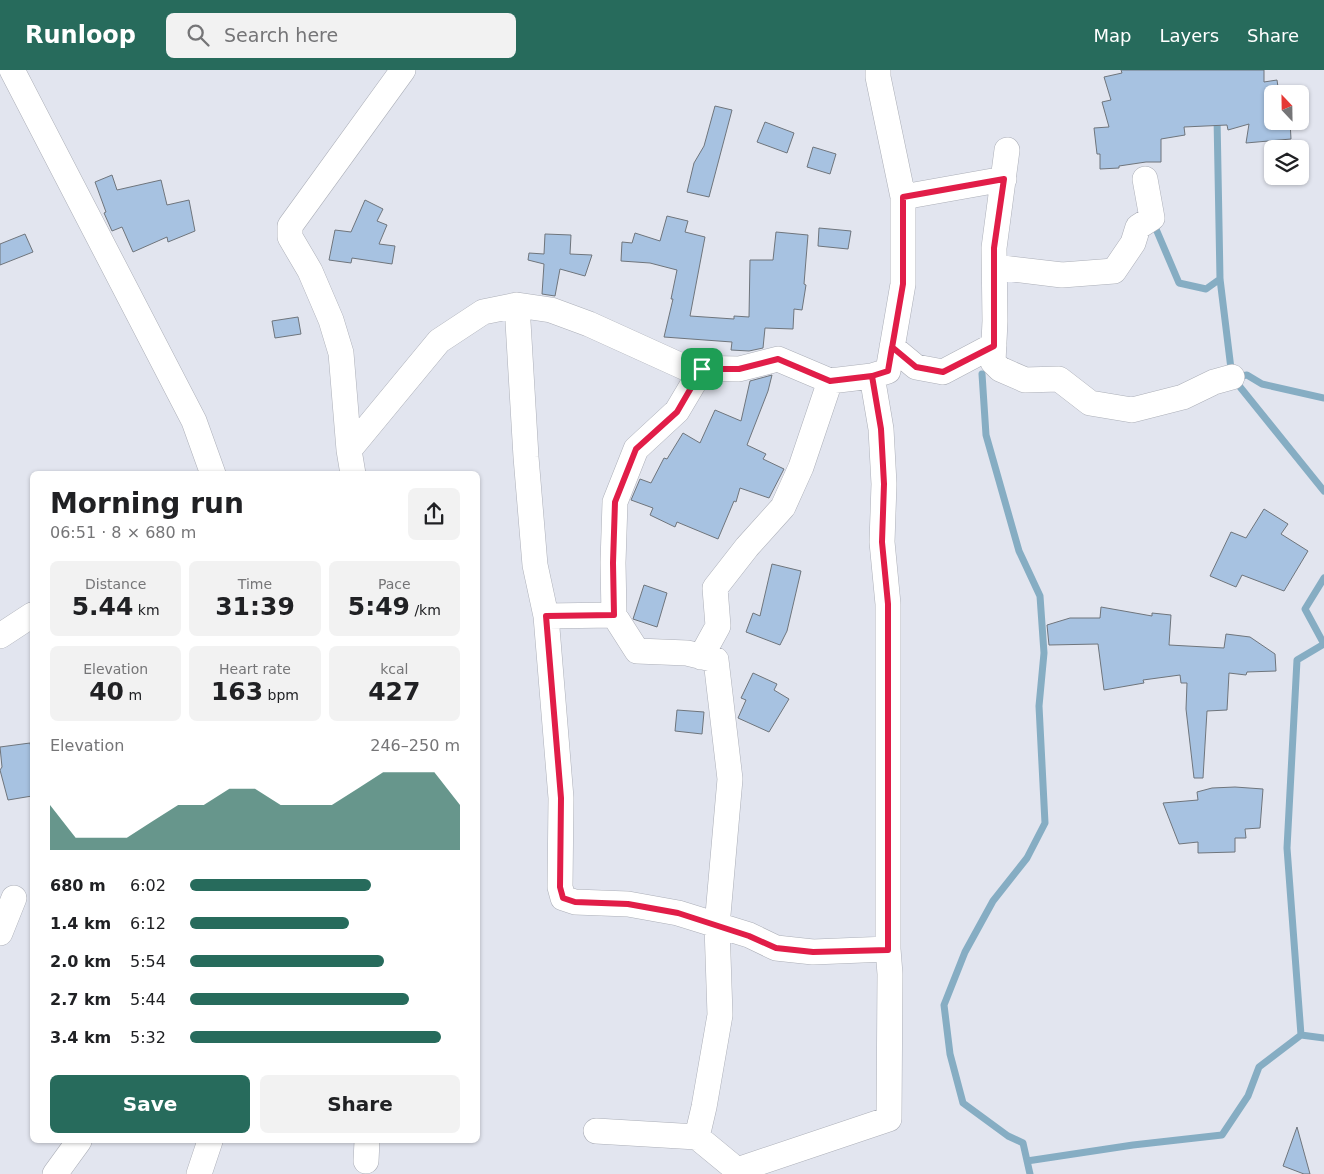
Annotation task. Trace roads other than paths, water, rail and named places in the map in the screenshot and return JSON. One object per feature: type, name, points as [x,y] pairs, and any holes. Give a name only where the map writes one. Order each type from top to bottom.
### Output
[{"type":"street","points":[[12,70],[194,421],[213,471]]},
{"type":"street","points":[[351,462],[341,353],[331,320],[310,272],[290,237],[290,226],[403,70]]},
{"type":"street","points":[[351,462],[438,341],[483,312],[517,305],[551,310],[589,324],[686,368],[739,369],[778,359],[830,381],[872,376],[888,371],[903,284],[903,197],[878,70]]},
{"type":"street","points":[[1007,150],[994,248],[993,362],[1000,369],[1025,380],[1058,379],[1090,403],[1132,410],[1183,397],[1214,382],[1232,377]]},
{"type":"street","points":[[903,197],[1004,179]]},
{"type":"street","points":[[995,267],[1062,275],[1114,271],[1133,243],[1138,227],[1152,218],[1145,179]]},
{"type":"street","points":[[517,305],[526,457],[535,565],[546,616],[561,798],[560,887],[563,898],[575,902],[628,904],[678,913],[749,936],[776,948],[813,952],[888,950]]},
{"type":"street","points":[[892,347],[916,367],[943,372],[994,346]]},
{"type":"street","points":[[697,1137],[720,1015],[717,926],[730,779],[716,660],[688,653],[637,651],[614,615],[613,563],[615,502],[636,449],[677,412],[702,369]]},
{"type":"street","points":[[596,1131],[697,1137],[737,1170],[889,1119],[888,604],[882,542],[884,484],[881,429],[872,376]]},
{"type":"street","points":[[702,657],[718,626],[716,588],[747,547],[783,507],[801,467],[830,381]]},
{"type":"street","points":[[546,616],[614,615]]},
{"type":"street","points":[[0,636],[30,616]]},
{"type":"street","points":[[0,933],[16,899]]},
{"type":"street","points":[[55,1174],[78,1143]]},
{"type":"street","points":[[199,1174],[209,1143]]},
{"type":"waterway","points":[[1217,117],[1220,279],[1232,377],[1324,491]]},
{"type":"waterway","points":[[1156,229],[1179,283],[1206,289],[1220,279]]},
{"type":"waterway","points":[[982,374],[986,435],[1019,551],[1040,596],[1044,653],[1039,706],[1045,823],[1027,858],[993,901],[965,952],[944,1005],[950,1054],[963,1103],[1008,1136],[1023,1143],[1030,1174]]},
{"type":"waterway","points":[[1235,377],[1247,375],[1262,384],[1324,398]]},
{"type":"waterway","points":[[1324,578],[1305,609],[1324,644],[1297,660],[1287,848],[1301,1035],[1324,1038]]},
{"type":"waterway","points":[[1027,1161],[1133,1145],[1222,1135],[1248,1096],[1259,1067],[1301,1035]]}]
